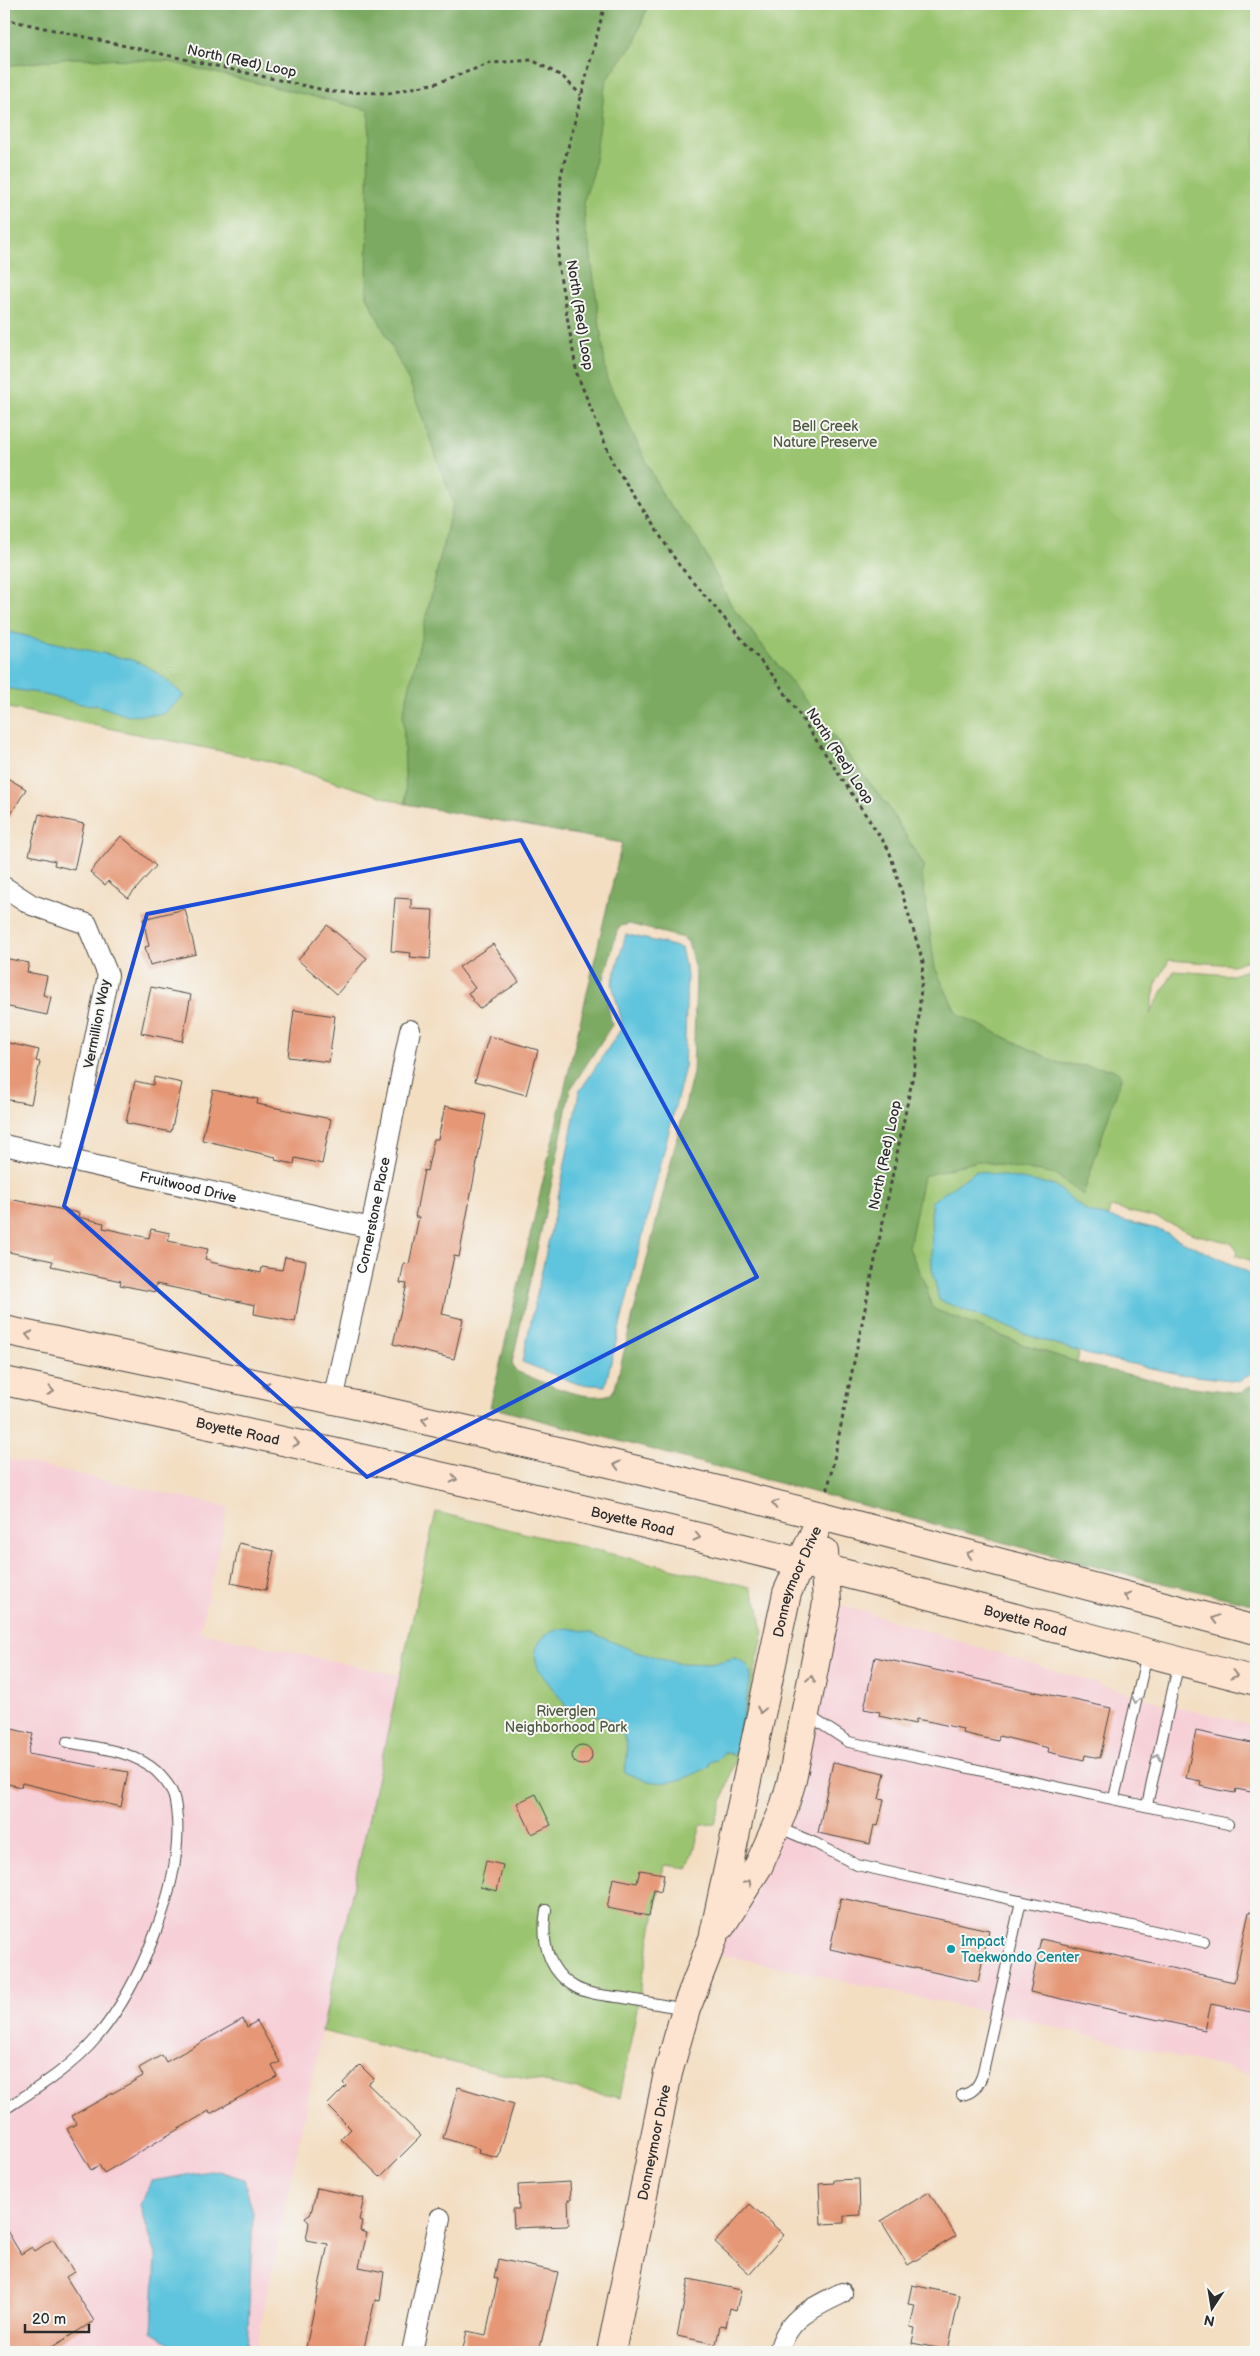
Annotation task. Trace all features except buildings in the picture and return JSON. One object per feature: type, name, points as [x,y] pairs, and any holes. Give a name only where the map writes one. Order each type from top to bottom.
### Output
[{"type":"main road","points":[[4,1330],[333,1400],[569,1453],[822,1516],[1256,1630]]},
{"type":"main road","name":"Boyette Road","points":[[4,1380],[330,1450],[813,1566],[1256,1681]]},
{"type":"main road","name":"Donneymoor Drive","points":[[713,1939],[759,1865],[777,1827],[792,1780],[827,1603],[813,1566],[822,1516]]},
{"type":"main road","name":"Donneymoor Drive","points":[[612,2352],[668,2073],[686,2009],[713,1939],[787,1593],[813,1566]]},
{"type":"street","name":"Vermillion Way","points":[[4,887],[32,904],[87,924],[108,975],[70,1159]]},
{"type":"street","name":"Cornerstone Place","points":[[333,1400],[371,1228],[410,1030]]},
{"type":"street","name":"Fruitwood Drive","points":[[4,1145],[371,1228]]},
{"type":"street","points":[[412,2352],[440,2218]]},
{"type":"street","points":[[779,2352],[781,2341],[800,2315],[842,2293]]},
{"type":"lane","points":[[1114,1798],[1147,1653]]},
{"type":"lane","points":[[1147,1805],[1179,1661]]},
{"type":"lane","points":[[805,1713],[849,1742],[1228,1824]]},
{"type":"lane","points":[[8,2107],[64,2068],[95,2039],[113,2016],[148,1952],[176,1862],[178,1832],[176,1802],[165,1780],[142,1761],[126,1755],[67,1742]]},
{"type":"lane","points":[[777,1827],[815,1843],[857,1865],[1204,1942]]},
{"type":"lane","points":[[962,2095],[969,2094],[974,2090],[982,2076],[1021,1901]]},
{"type":"lane","points":[[546,1910],[543,1934],[546,1951],[558,1972],[576,1988],[593,1993],[686,2009]]},
{"type":"path","name":"North (Red) Loop","points":[[605,4],[561,176],[558,264],[577,374],[613,463],[679,565],[775,678],[889,850],[923,962],[915,1066],[830,1480]]},
{"type":"path","name":"North (Red) Loop","points":[[4,19],[333,92],[390,93],[437,83],[491,63],[532,60],[564,77],[582,96]]},
{"type":"highlighted area","points":[[521,840],[757,1277],[367,1477],[64,1206],[147,914]]},
{"type":"shaded area","points":[[4,1458],[228,1507],[200,1632],[401,1676],[322,2031],[255,2352],[4,2352]]},
{"type":"shaded area","points":[[838,1604],[1167,1705],[1256,1725],[1256,2075],[1037,2023],[719,1954],[723,1943],[754,1896]]},
{"type":"green space","name":"Bell Creek Nature Preserve","points":[[4,4],[1256,4],[1256,957],[1233,965],[1169,960],[1156,984],[1150,1014],[1174,971],[1232,975],[1256,967],[1256,1261],[1236,1255],[1238,1252],[1231,1243],[1193,1234],[1160,1219],[1110,1207],[1050,1490],[639,1421],[758,860],[406,789],[406,804],[265,760],[4,707]]},
{"type":"green space","points":[[4,4],[648,4],[635,42],[606,80],[593,174],[584,200],[585,228],[590,249],[607,380],[664,498],[697,538],[731,605],[887,805],[925,867],[922,875],[935,968],[955,1010],[959,1015],[1059,1063],[1112,1069],[1122,1075],[1083,1195],[1056,1175],[978,1161],[923,1176],[909,1248],[927,1289],[931,1306],[936,1310],[1027,1346],[1086,1365],[1177,1385],[1241,1393],[1256,1382],[1256,1605],[1112,1571],[490,1407],[622,843],[406,804],[403,714],[453,503],[411,386],[367,296],[369,110],[166,61],[73,58],[4,66]],"holes":[[[629,924],[683,938],[688,942],[696,974],[693,1073],[615,1388],[611,1394],[600,1396],[576,1394],[518,1372],[512,1363],[570,1090],[612,1025],[603,982],[617,931],[621,926]]]},
{"type":"green space","name":"Riverglen Neighborhood Park","points":[[436,1512],[750,1587],[759,1608],[763,1636],[736,1757],[715,1824],[701,1825],[689,1868],[664,1865],[620,2098],[431,2058],[322,2031]]},
{"type":"water","points":[[4,631],[132,660],[166,680],[184,696],[164,714],[128,716],[97,705],[81,704],[37,693],[4,688]]},
{"type":"water","points":[[626,934],[681,948],[687,975],[684,1071],[605,1386],[578,1384],[522,1362],[579,1092],[623,1026],[612,984]]},
{"type":"water","points":[[976,1171],[1054,1185],[1088,1212],[1157,1229],[1256,1276],[1256,1370],[1239,1381],[1179,1374],[1089,1355],[1030,1336],[939,1300],[932,1268],[931,1202]]},
{"type":"water","points":[[568,1628],[590,1632],[636,1652],[677,1663],[711,1664],[734,1658],[744,1662],[749,1668],[751,1675],[735,1754],[724,1753],[719,1759],[710,1762],[709,1767],[676,1781],[648,1781],[624,1772],[627,1745],[623,1734],[608,1719],[584,1715],[570,1717],[561,1698],[546,1680],[536,1661],[536,1652],[540,1641],[546,1635]]},
{"type":"water","points":[[215,2170],[244,2179],[253,2213],[247,2352],[184,2352],[152,2332],[156,2255],[140,2205],[152,2181]]},
{"type":"place","name":"Impact Taekwondo Center","points":[[951,1949]]}]
